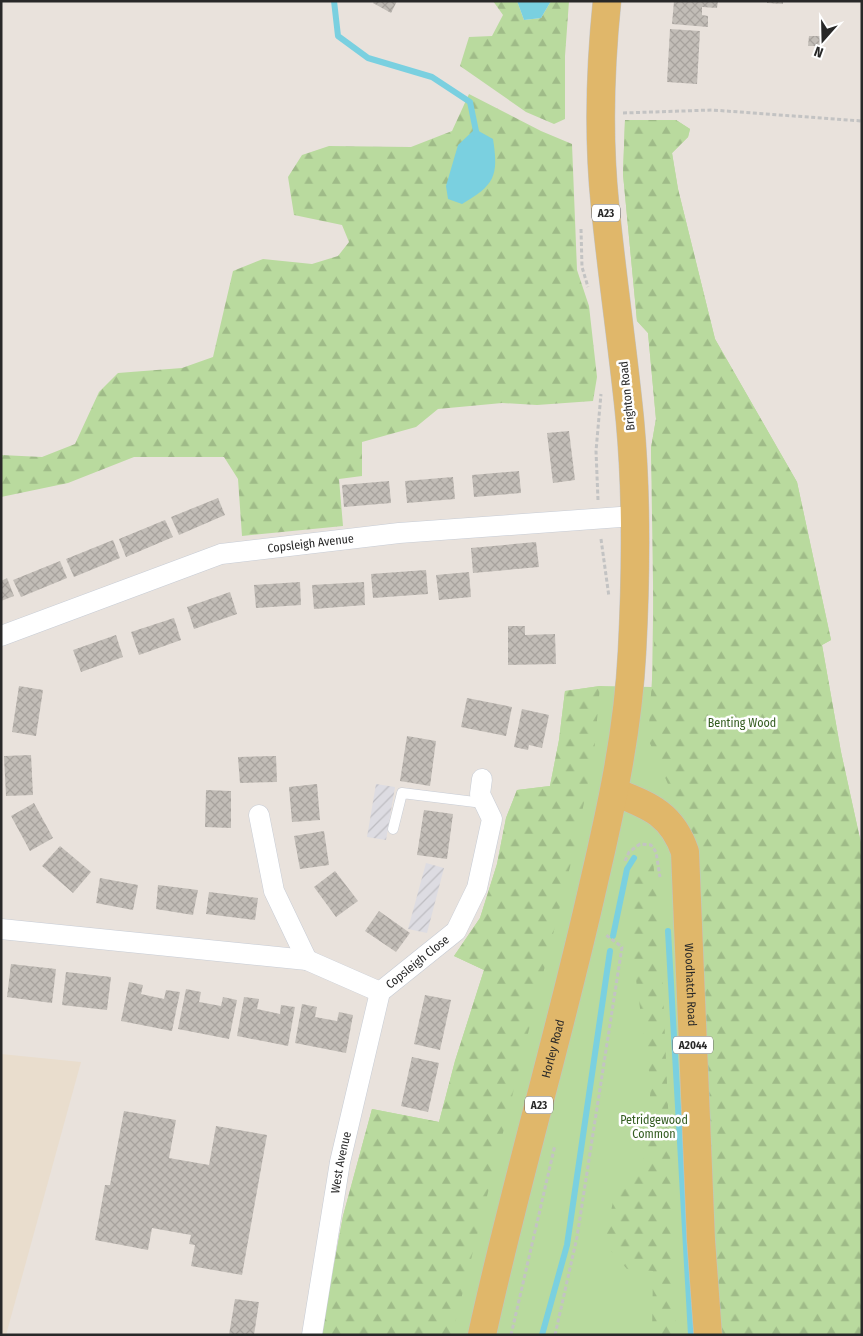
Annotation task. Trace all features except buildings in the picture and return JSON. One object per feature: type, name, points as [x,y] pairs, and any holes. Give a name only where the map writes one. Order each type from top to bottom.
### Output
[{"type":"main road","name":"Brighton Road","points":[[607,1],[602,51],[600,115],[604,202],[630,424],[634,516],[632,652],[615,792]]},
{"type":"main road","name":"Horley Road","points":[[482,1335],[500,1250],[585,923],[615,792]]},
{"type":"main road","name":"Woodhatch Road","points":[[615,792],[646,804],[667,819],[679,833],[685,852],[701,1231],[708,1335]]},
{"type":"street","name":"Copsleigh Avenue","points":[[1,636],[221,554],[399,533],[634,516]]},
{"type":"street","name":"Copsleigh Close","points":[[3,923],[307,960],[380,992],[456,931],[477,888],[492,819],[480,794],[482,779]]},
{"type":"street","points":[[259,815],[274,891],[307,960]]},
{"type":"street","name":"West Avenue","points":[[312,1335],[340,1162],[380,992]]},
{"type":"lane","points":[[394,830],[402,793],[484,803]]},
{"type":"path","points":[[600,115],[712,110],[862,120]]},
{"type":"path","points":[[581,220],[582,267],[590,294]]},
{"type":"path","points":[[602,388],[596,451],[599,519],[609,601]]},
{"type":"path","points":[[622,868],[629,852],[640,844],[651,845],[656,852],[660,879]]},
{"type":"path","points":[[555,1335],[576,1237],[622,947],[585,923]]},
{"type":"shaded area","points":[[376,784],[395,787],[386,840],[367,837]]},
{"type":"shaded area","points":[[426,863],[444,868],[427,933],[408,929]]},
{"type":"shaded area","points":[[1,1054],[81,1062],[6,1335],[1,1335]]},
{"type":"green space","points":[[493,1],[517,1],[524,20],[541,18],[551,1],[569,1],[565,56],[565,119],[554,124],[526,112],[460,66],[469,37],[492,36],[503,15]]},
{"type":"green space","points":[[469,94],[541,131],[572,144],[577,270],[589,306],[597,377],[593,401],[537,405],[502,403],[438,409],[416,427],[362,442],[362,476],[339,479],[343,526],[242,536],[238,479],[224,457],[134,457],[68,483],[1,497],[1,455],[42,457],[75,444],[99,392],[118,373],[182,368],[213,357],[233,271],[263,259],[312,264],[338,256],[349,242],[342,225],[294,215],[288,177],[302,155],[329,146],[411,147],[452,131]]},
{"type":"green space","name":"Petridgewood Common","points":[[625,120],[676,120],[690,129],[688,137],[672,153],[678,189],[715,339],[797,482],[831,640],[822,645],[841,752],[862,848],[862,1335],[321,1335],[343,1216],[372,1109],[439,1122],[455,1061],[484,970],[454,956],[480,918],[497,864],[506,818],[517,790],[550,786],[559,740],[565,691],[600,686],[652,687],[654,549],[651,448],[656,419],[648,333],[637,321],[623,174]]},
{"type":"green space","name":"Benting Wood","points":[[625,120],[676,120],[690,129],[688,137],[672,153],[678,189],[715,339],[797,482],[831,640],[822,645],[841,752],[862,848],[862,1335],[720,1335],[691,836],[648,739],[654,650],[651,448],[656,419],[648,333],[637,321],[623,174]]},
{"type":"green space","points":[[600,686],[594,754],[574,851],[452,1335],[321,1335],[343,1216],[372,1109],[439,1122],[455,1061],[484,970],[454,956],[480,918],[497,864],[506,818],[517,790],[550,786],[559,740],[565,691]]},
{"type":"green space","points":[[653,861],[660,925],[673,1219],[676,1335],[652,1335],[653,1271],[627,1269],[604,1243],[616,1188],[643,1166],[651,1086],[630,937],[632,882],[640,862]]},
{"type":"water","points":[[517,1],[551,1],[541,18],[524,20]]},
{"type":"water","points":[[475,129],[493,139],[495,152],[494,171],[492,179],[487,185],[462,204],[448,199],[446,186],[458,145]]},
{"type":"waterway","points":[[334,1],[338,36],[368,58],[432,77],[470,102],[477,136]]},
{"type":"waterway","points":[[613,936],[627,869],[634,858]]},
{"type":"waterway","points":[[668,931],[691,1335]]},
{"type":"waterway","points":[[542,1335],[567,1245],[610,951]]}]
